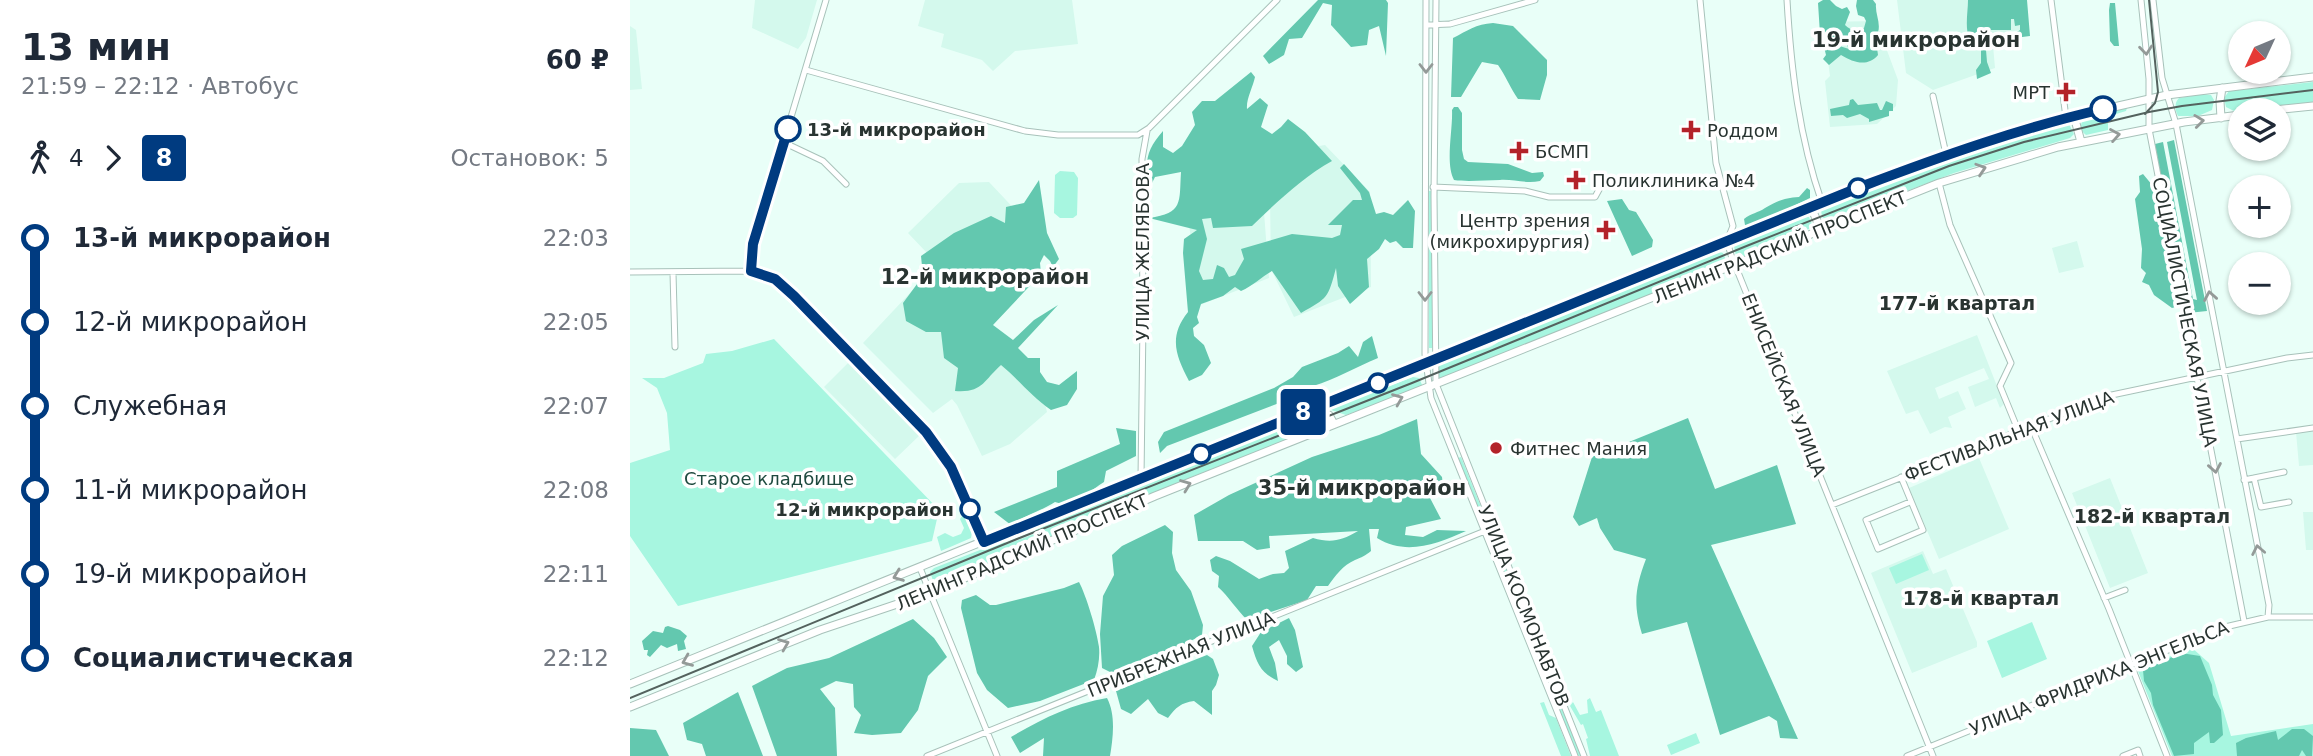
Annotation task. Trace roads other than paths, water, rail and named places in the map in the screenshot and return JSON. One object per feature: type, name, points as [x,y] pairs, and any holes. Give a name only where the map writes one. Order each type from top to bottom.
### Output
[{"type":"main road","name":"ЛЕНИНГРАДСКИЙ ПРОСПЕКТ","points":[[630,684],[1946,154],[2070,117],[2167,95],[2313,77]]},
{"type":"main road","points":[[2221,118],[2222,88]]},
{"type":"main road","points":[[2291,108],[2313,106]]},
{"type":"main road","points":[[2070,117],[2081,142]]},
{"type":"main road","name":"ЛЕНИНГРАДСКИЙ ПРОСПЕКТ","points":[[630,707],[820,630],[930,593],[1155,496],[1939,184],[2042,150],[2176,124],[2228,117]]},
{"type":"main road","points":[[1811,207],[1821,230]]},
{"type":"main road","points":[[1311,409],[1329,415],[1334,424]]},
{"type":"street","points":[[751,271],[753,244],[827,0]]},
{"type":"street","points":[[806,70],[1025,131],[1058,135],[1138,135],[1149,128],[1277,0]]},
{"type":"street","name":"УЛИЦА КОСМОНАВТОВ","points":[[1426,0],[1426,364],[1454,455],[1575,756]]},
{"type":"street","name":"УЛИЦА КОСМОНАВТОВ","points":[[1436,0],[1433,385],[1584,756]]},
{"type":"street","points":[[1426,25],[1450,24],[1535,0]]},
{"type":"street","name":"ЕНИСЕЙСКАЯ УЛИЦА","points":[[1700,0],[1716,163],[1733,226],[1727,241],[1933,756]]},
{"type":"street","points":[[1787,0],[1794,87],[1809,166],[1822,203]]},
{"type":"street","points":[[2051,0],[2070,117]]},
{"type":"street","name":"СОЦИАЛИСТИЧЕСКАЯ УЛИЦА","points":[[2141,0],[2149,79],[2150,129],[2244,621]]},
{"type":"street","name":"СОЦИАЛИСТИЧЕСКАЯ УЛИЦА","points":[[2153,0],[2162,78],[2176,124],[2269,604],[2268,617]]},
{"type":"street","points":[[1933,96],[1946,154]]},
{"type":"street","name":"УЛИЦА ЖЕЛЯБОВА","points":[[1141,478],[1142,151],[1149,128]]},
{"type":"street","points":[[1132,135],[1140,139],[1142,151]]},
{"type":"street","points":[[785,144],[823,161],[846,184]]},
{"type":"street","points":[[1939,184],[1950,225],[2011,363],[2000,386],[2018,430]]},
{"type":"street","points":[[1426,186],[1525,191],[1549,198],[1595,197],[1601,186]]},
{"type":"street","points":[[630,272],[751,271],[775,279],[926,432],[951,467],[984,542]]},
{"type":"street","points":[[673,273],[675,347]]},
{"type":"street","name":"ФЕСТИВАЛЬНАЯ УЛИЦА","points":[[1832,505],[2107,396],[2313,355]]},
{"type":"street","points":[[2031,426],[2167,756]]},
{"type":"street","points":[[2237,439],[2313,428]]},
{"type":"street","points":[[1454,455],[1462,451]]},
{"type":"street","points":[[2244,480],[2284,472]]},
{"type":"street","points":[[1900,477],[1923,530],[1878,549],[1866,520],[1910,502]]},
{"type":"street","points":[[2255,478],[2260,507],[2289,502]]},
{"type":"street","name":"ПРИБРЕЖНАЯ УЛИЦА","points":[[927,756],[1485,531]]},
{"type":"street","points":[[920,568],[997,756]]},
{"type":"street","points":[[2104,598],[2125,590]]},
{"type":"street","name":"УЛИЦА ФРИДРИХА ЭНГЕЛЬСА","points":[[1906,756],[2225,627],[2268,617],[2313,617]]},
{"type":"street","points":[[2123,756],[2138,750],[2140,756]]},
{"type":"tram line","points":[[2145,114],[2155,103],[2158,92],[2149,0]]},
{"type":"tram line","points":[[630,698],[1017,539],[1949,166],[2024,142],[2149,112],[2313,90]]},
{"type":"place","name":"МРТ","points":[[2066,92]]},
{"type":"place","name":"13-й микрорайон","points":[[788,129]]},
{"type":"place","name":"Роддом","points":[[1691,130]]},
{"type":"place","name":"БСМП","points":[[1519,151]]},
{"type":"place","name":"Поликлиника №4","points":[[1576,180]]},
{"type":"place","name":"Центр зрения (микрохирургия)","points":[[1606,230]]},
{"type":"place","name":"Фитнес Мания","points":[[1496,448]]},
{"type":"place","name":"12-й микрорайон","points":[[970,509]]},
{"type":"district","name":"19-й микрорайон","points":[[1916,40]]},
{"type":"district","name":"12-й микрорайон","points":[[985,277]]},
{"type":"district","name":"177-й квартал","points":[[1957,303]]},
{"type":"district","name":"35-й микрорайон","points":[[1362,488]]},
{"type":"district","name":"182-й квартал","points":[[2152,516]]},
{"type":"district","name":"178-й квартал","points":[[1981,598]]},
{"type":"park label","name":"Старое кладбище","points":[[769,478]]}]
